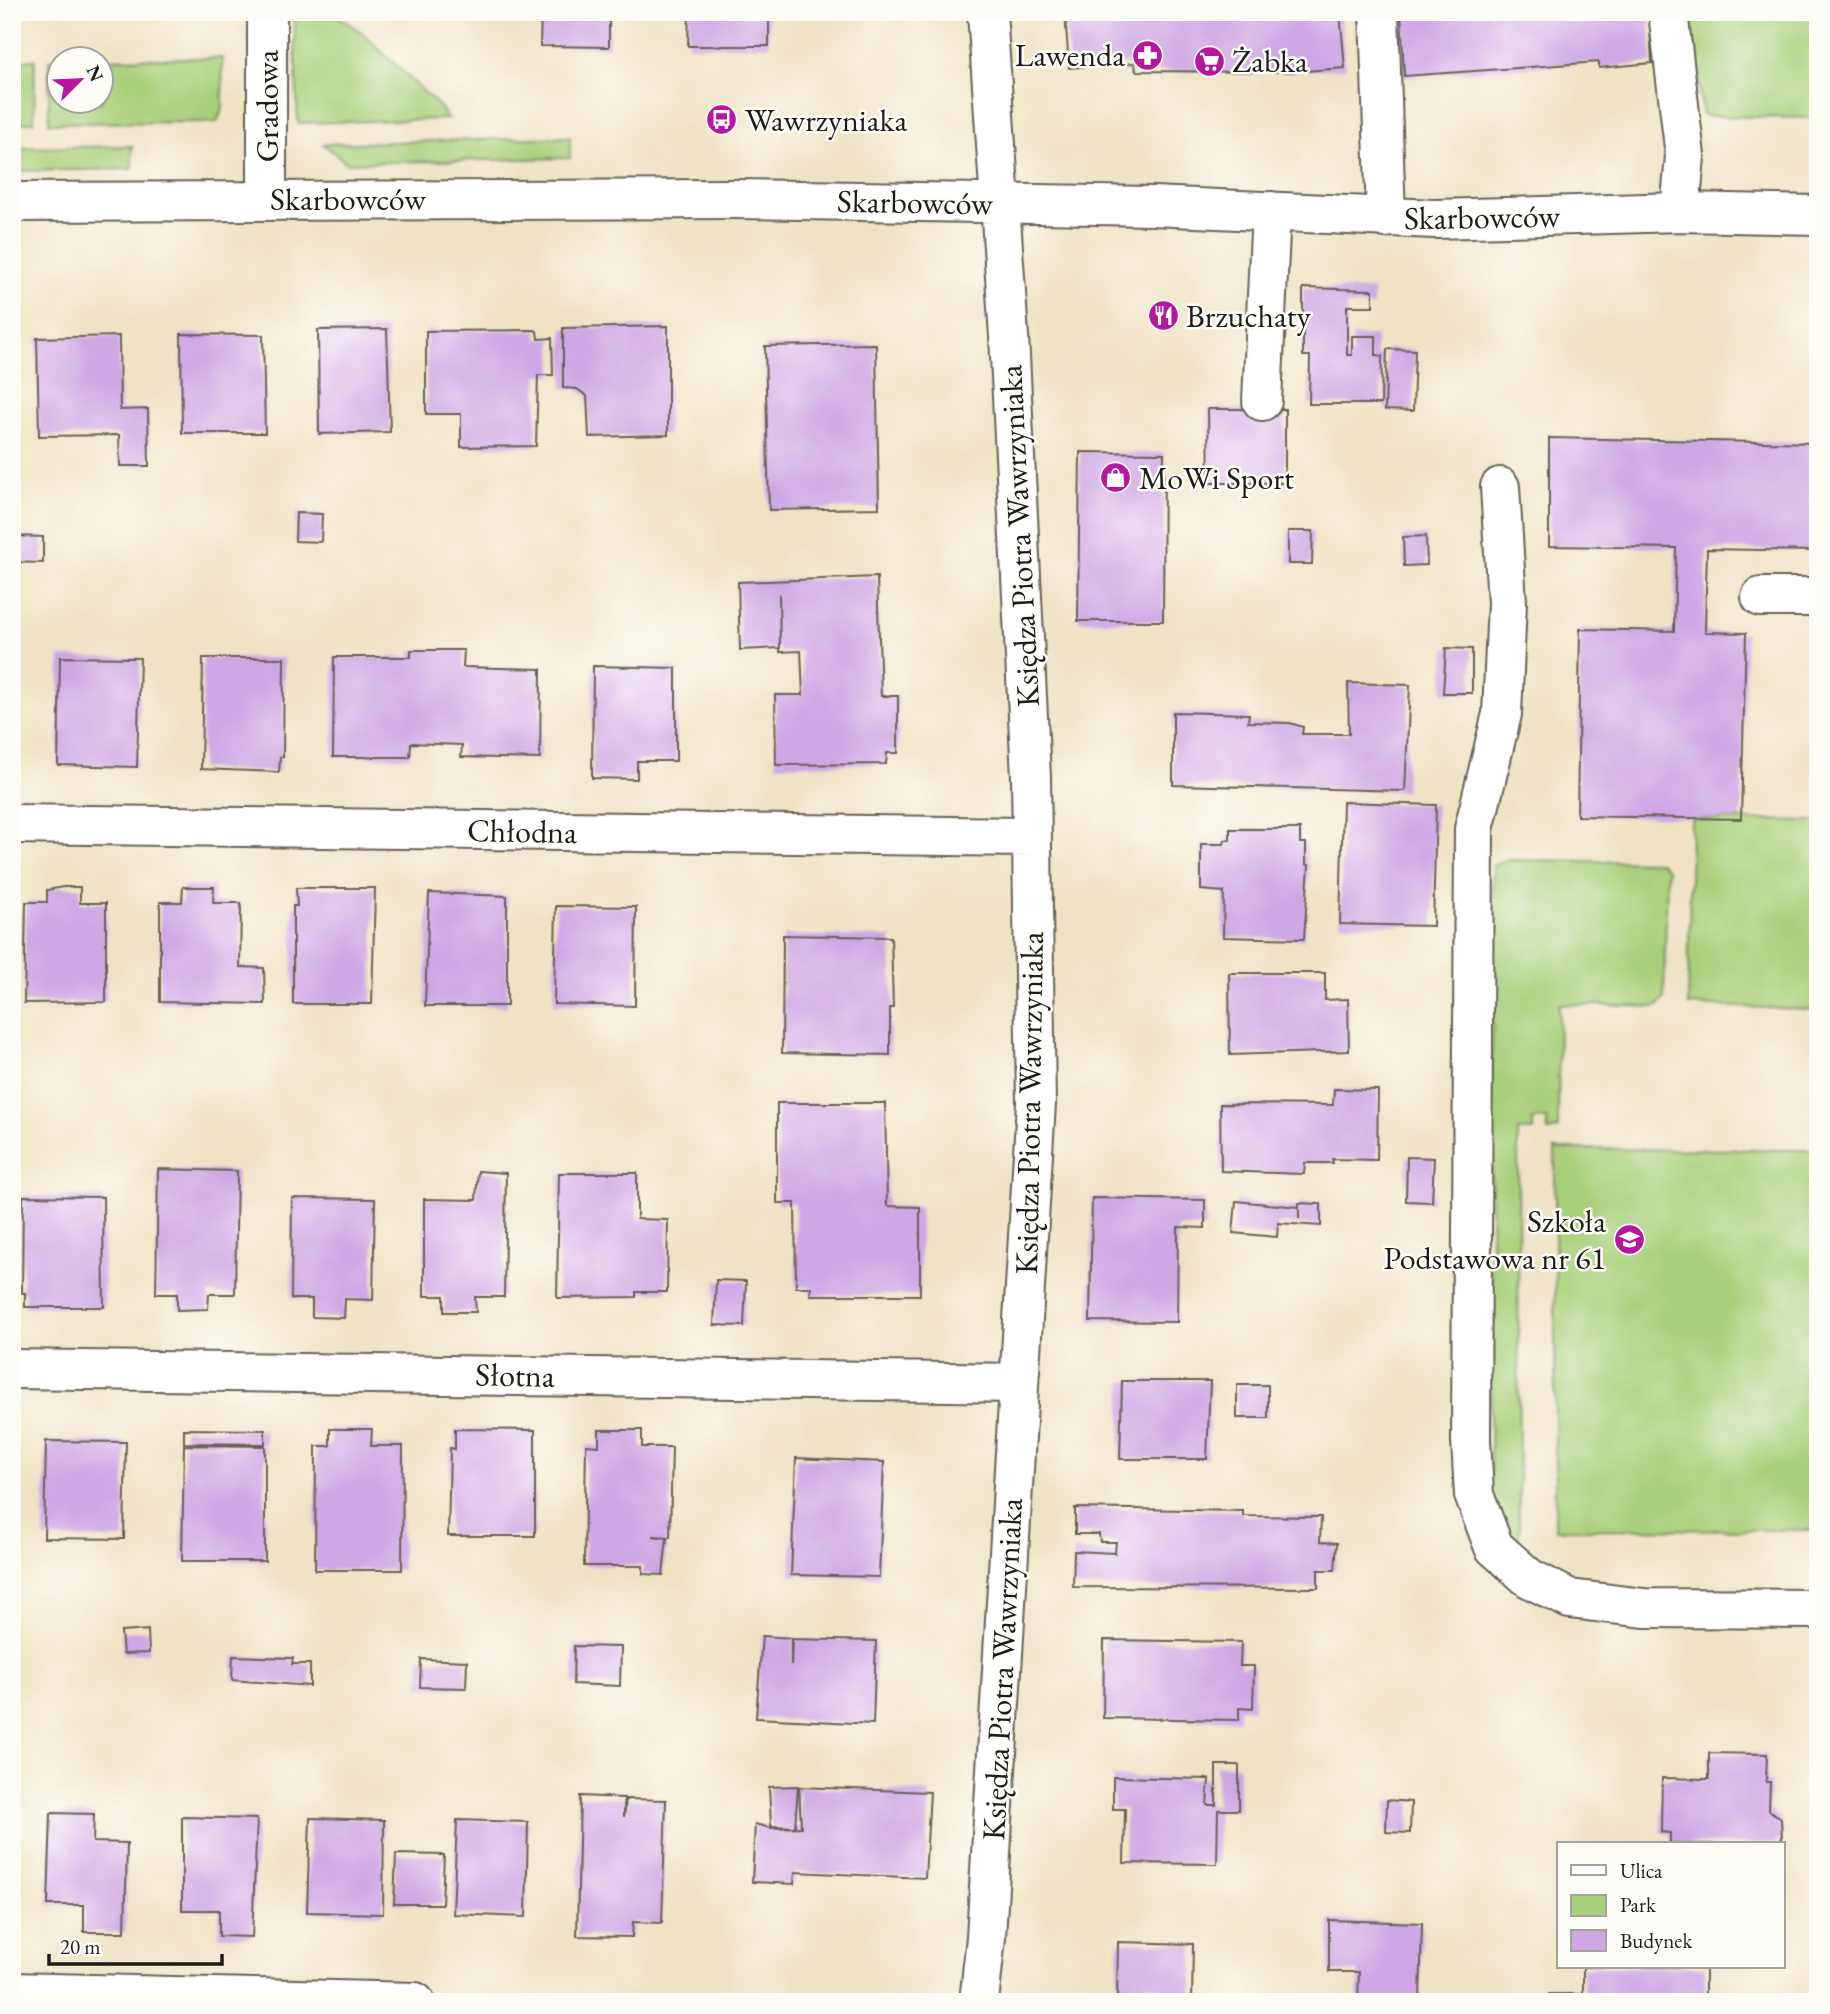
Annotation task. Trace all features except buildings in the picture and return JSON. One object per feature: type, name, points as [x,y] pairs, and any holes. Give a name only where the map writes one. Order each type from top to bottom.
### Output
[{"type":"street","name":"Gradowa","points":[[267,12],[267,199]]},
{"type":"street","name":"Księdza Piotra Wawrzyniaka","points":[[979,2002],[987,1924],[1036,1103],[1032,837],[1009,336],[987,12]]},
{"type":"street","points":[[1379,12],[1386,218]]},
{"type":"street","points":[[1668,12],[1685,156],[1680,212]]},
{"type":"street","name":"Skarbowców","points":[[12,202],[735,199],[998,203],[1271,211],[1386,218],[1530,218],[1680,212],[1818,215]]},
{"type":"street","points":[[1262,401],[1271,211]]},
{"type":"street","points":[[1500,486],[1507,603],[1502,714],[1474,829],[1471,1440],[1474,1495],[1494,1547],[1529,1578],[1570,1599],[1644,1608],[1818,1609]]},
{"type":"street","points":[[1760,597],[1818,597]]},
{"type":"street","name":"Chłodna","points":[[12,824],[1032,837]]},
{"type":"street","name":"Słotna","points":[[12,1369],[1018,1383]]},
{"type":"street","points":[[12,1992],[415,2002]]},
{"type":"green space","points":[[294,12],[327,12],[361,32],[441,108],[447,119],[298,123]]},
{"type":"green space","points":[[1689,12],[1818,12],[1818,118],[1703,116]]},
{"type":"green space","points":[[222,58],[223,108],[217,122],[49,123],[49,116],[116,116],[116,59]]},
{"type":"green space","points":[[35,60],[34,122],[12,123],[12,61]]},
{"type":"green space","points":[[570,137],[570,158],[347,163],[323,144]]},
{"type":"green space","points":[[132,146],[132,169],[12,171],[12,148]]},
{"type":"green space","points":[[1691,819],[1818,821],[1818,1010],[1688,1005]]},
{"type":"green space","points":[[1506,860],[1660,862],[1667,869],[1664,999],[1657,1007],[1559,1004],[1558,1129],[1548,1131],[1547,1119],[1533,1120],[1533,1131],[1518,1131],[1519,1547],[1499,1522],[1490,1502],[1493,866]]},
{"type":"green space","points":[[1555,1149],[1818,1150],[1818,1530],[1555,1529]]},
{"type":"place","name":"Lawenda","points":[[1148,55]]},
{"type":"place","name":"Żabka","points":[[1209,61]]},
{"type":"place","name":"Wawrzyniaka","points":[[722,120]]},
{"type":"place","name":"Brzuchaty","points":[[1163,316]]},
{"type":"place","name":"MoWi Sport","points":[[1116,478]]},
{"type":"place","name":"Szkoła Podstawowa nr 61","points":[[1629,1239]]}]
